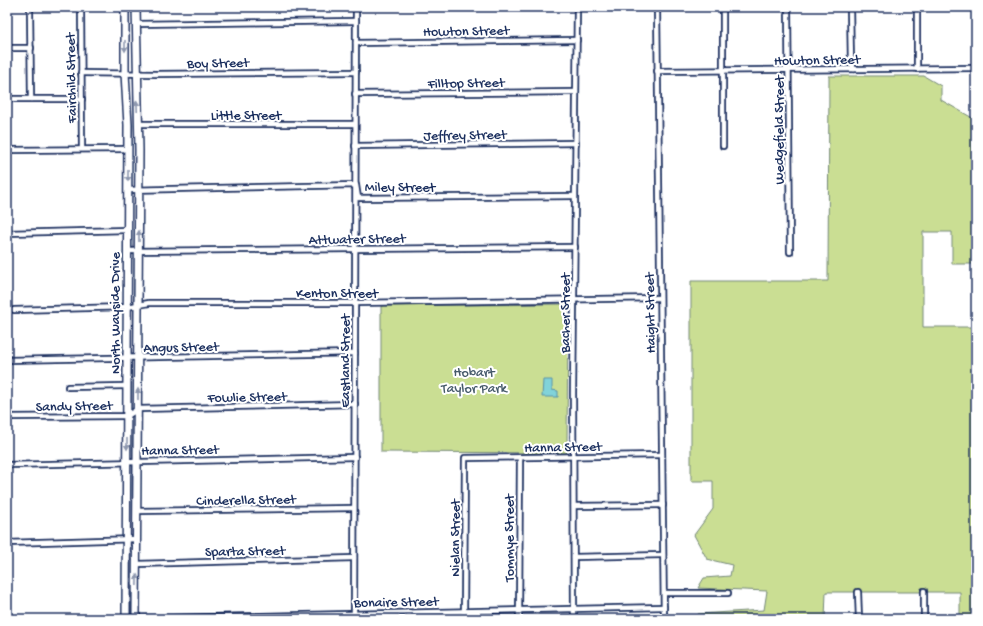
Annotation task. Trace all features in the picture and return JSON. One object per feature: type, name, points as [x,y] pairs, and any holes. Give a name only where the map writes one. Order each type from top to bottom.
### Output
[{"type":"main road","name":"North Wayside Drive","points":[[125,7],[125,73],[128,150],[126,464],[127,619]]},
{"type":"main road","name":"North Wayside Drive","points":[[136,7],[136,73],[139,150],[136,618]]},
{"type":"main road","points":[[128,150],[139,150]]},
{"type":"street","name":"Eastland Street","points":[[354,619],[356,7]]},
{"type":"street","name":"Bacher Street","points":[[574,619],[577,7]]},
{"type":"street","name":"Haight Street","points":[[657,7],[664,619]]},
{"type":"street","points":[[723,7],[723,146]]},
{"type":"street","name":"Wedgefield Street","points":[[788,7],[790,252]]},
{"type":"street","points":[[850,7],[851,63],[854,69]]},
{"type":"street","points":[[917,7],[917,69]]},
{"type":"street","name":"Fairchild Street","points":[[81,8],[82,148]]},
{"type":"street","points":[[30,10],[31,99]]},
{"type":"street","points":[[136,24],[356,21]]},
{"type":"street","name":"Howton Street","points":[[356,43],[577,40]]},
{"type":"street","points":[[7,48],[31,48]]},
{"type":"street","name":"Howton Street","points":[[658,71],[788,71],[976,68]]},
{"type":"street","name":"Boy Street","points":[[81,73],[356,72]]},
{"type":"street","name":"Filltop Street","points":[[355,94],[576,92]]},
{"type":"street","points":[[7,99],[82,99]]},
{"type":"street","name":"Little Street","points":[[138,124],[355,124]]},
{"type":"street","name":"Jeffrey Street","points":[[355,146],[576,143]]},
{"type":"street","points":[[7,150],[82,148],[128,150]]},
{"type":"street","name":"Miley Street","points":[[128,190],[356,185],[358,198],[575,196]]},
{"type":"street","points":[[7,233],[128,230]]},
{"type":"street","name":"Attwater Street","points":[[128,251],[575,247]]},
{"type":"street","name":"Kenton Street","points":[[14,310],[127,307],[139,305],[660,298]]},
{"type":"street","name":"Angus Street","points":[[7,360],[355,353]]},
{"type":"street","points":[[68,387],[127,386]]},
{"type":"street","name":"Fowlie Street","points":[[138,409],[355,404]]},
{"type":"street","name":"Sandy Street","points":[[8,417],[127,416],[138,409]]},
{"type":"street","name":"Hanna Street","points":[[465,458],[662,455]]},
{"type":"street","name":"Hanna Street","points":[[7,465],[126,464],[138,461],[355,457]]},
{"type":"street","name":"Nielan Street","points":[[464,619],[465,458]]},
{"type":"street","name":"Tommye Street","points":[[519,619],[520,458]]},
{"type":"street","points":[[574,506],[663,504]]},
{"type":"street","name":"Cinderella Street","points":[[137,511],[354,508]]},
{"type":"street","points":[[7,543],[137,539]]},
{"type":"street","points":[[574,557],[663,555]]},
{"type":"street","name":"Sparta Street","points":[[137,564],[354,558]]},
{"type":"street","points":[[924,591],[924,619]]},
{"type":"street","points":[[858,592],[859,619]]},
{"type":"street","points":[[664,593],[728,593]]},
{"type":"street","name":"Bonaire Street","points":[[127,619],[664,607]]},
{"type":"street","points":[[409,612],[409,619]]},
{"type":"green space","points":[[829,76],[924,76],[941,86],[941,100],[976,120],[976,264],[952,264],[952,232],[923,232],[923,327],[976,327],[976,619],[960,619],[960,592],[826,592],[825,619],[698,619],[698,614],[764,610],[767,591],[698,588],[704,578],[730,576],[732,565],[707,559],[694,535],[713,509],[713,481],[691,481],[691,281],[828,281]]},
{"type":"green space","name":"Hobart Taylor Park","points":[[568,304],[567,453],[381,452],[381,306]]},
{"type":"water","points":[[543,380],[552,380],[552,390],[558,391],[558,397],[542,397]]}]
